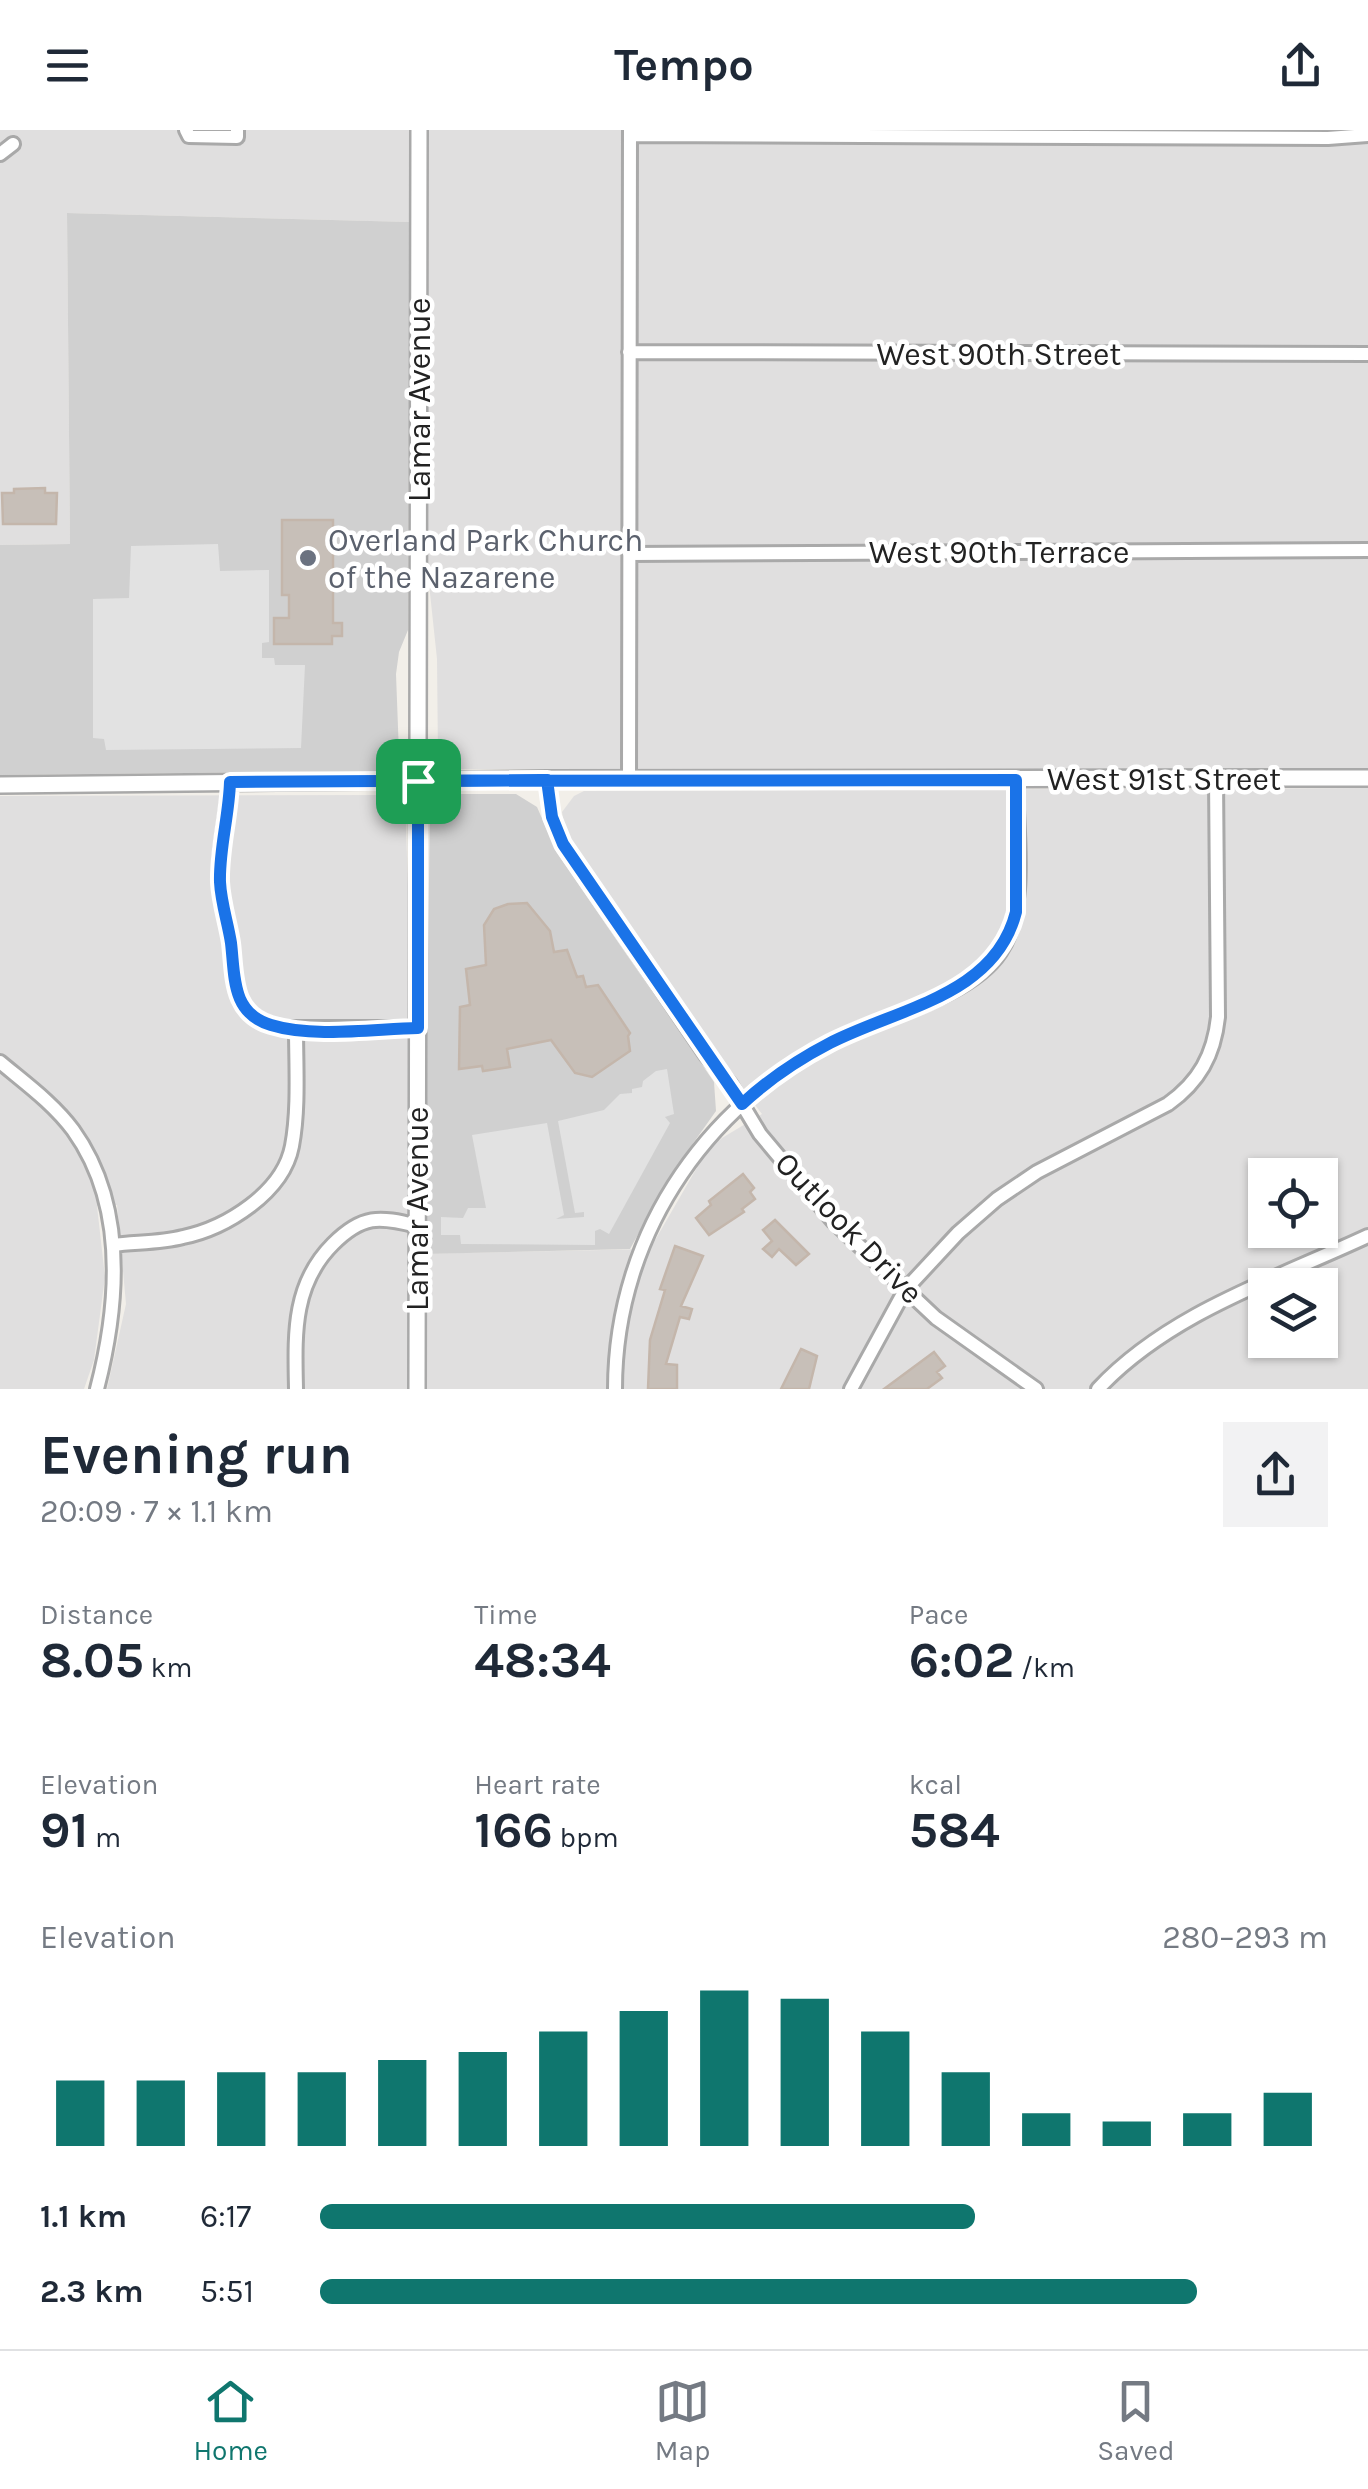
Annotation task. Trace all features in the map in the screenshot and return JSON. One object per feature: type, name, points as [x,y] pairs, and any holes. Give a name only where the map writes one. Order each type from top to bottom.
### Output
[{"type":"street","points":[[186,130],[188,136],[237,136],[237,130]]},
{"type":"street","name":"Lamar Avenue","points":[[417,1389],[419,130]]},
{"type":"street","points":[[629,780],[630,133],[1328,138],[1368,135]]},
{"type":"street","points":[[0,154],[13,144]]},
{"type":"street","name":"West 90th Street","points":[[630,352],[1368,354]]},
{"type":"street","name":"West 90th Terrace","points":[[629,554],[1368,550]]},
{"type":"street","name":"West 91st Street","points":[[0,785],[1368,778]]},
{"type":"street","points":[[851,1389],[905,1290],[958,1234],[997,1199],[1066,1155],[1168,1104],[1184,1092],[1207,1063],[1218,1017],[1216,779]]},
{"type":"street","name":"Outlook Drive","points":[[547,780],[552,817],[563,844],[760,1134],[833,1221],[905,1290],[991,1359],[1036,1389]]},
{"type":"street","points":[[615,1389],[619,1330],[642,1247],[703,1142],[764,1083],[831,1042],[968,982],[1000,952],[1016,912],[1016,780]]},
{"type":"street","points":[[230,782],[220,881],[233,983],[244,1006],[262,1022],[296,1028],[418,1028]]},
{"type":"street","points":[[113,1244],[196,1234],[227,1220],[273,1184],[292,1145],[296,1028]]},
{"type":"street","points":[[0,1062],[48,1102],[72,1129],[90,1156],[101,1184],[113,1244],[114,1302],[97,1389]]},
{"type":"street","points":[[296,1389],[295,1328],[302,1291],[318,1260],[360,1222],[388,1218],[417,1226]]},
{"type":"street","points":[[1098,1389],[1179,1324],[1368,1236]]},
{"type":"shaded area","points":[[0,130],[410,130],[410,222],[67,213],[70,544],[0,545]]},
{"type":"shaded area","points":[[427,130],[1368,130],[1368,769],[442,766],[438,758],[437,659],[427,565]]},
{"type":"shaded area","points":[[67,213],[410,222],[408,630],[396,674],[399,754],[393,766],[379,771],[0,775],[0,545],[70,544]]},
{"type":"shaded area","points":[[218,544],[220,571],[269,570],[269,642],[262,643],[262,658],[274,658],[275,665],[305,665],[301,748],[106,750],[104,739],[93,738],[93,599],[129,598],[131,546]]},
{"type":"shaded area","points":[[1368,788],[1368,1389],[107,1389],[126,1304],[117,1205],[97,1206],[105,1277],[94,1360],[84,1389],[0,1389],[0,796],[398,796],[405,801],[409,912],[409,1254],[650,1249],[706,1152],[762,1114],[705,1040],[566,835],[562,812],[574,796],[584,791]]},
{"type":"shaded area","points":[[443,794],[516,794],[537,807],[557,853],[714,1082],[716,1111],[672,1173],[630,1249],[424,1254],[430,806],[434,798]]},
{"type":"shaded area","points":[[667,1069],[674,1114],[665,1117],[670,1123],[609,1234],[600,1229],[595,1231],[595,1245],[461,1244],[460,1235],[441,1235],[441,1217],[463,1218],[468,1208],[486,1208],[472,1135],[547,1123],[564,1215],[556,1219],[584,1217],[584,1212],[575,1213],[558,1121],[604,1110],[620,1094],[632,1093],[656,1071]]},
{"type":"building","points":[[45,488],[45,493],[57,493],[56,524],[3,524],[2,493]]},
{"type":"building","name":"Overland Park Church of the Nazarene","points":[[282,520],[333,520],[333,623],[342,623],[342,636],[332,636],[332,644],[274,644],[274,618],[289,618],[289,595],[282,595]]},
{"type":"building","points":[[527,903],[550,931],[554,952],[567,950],[577,977],[583,976],[586,987],[598,985],[630,1033],[630,1051],[592,1077],[575,1073],[551,1040],[507,1049],[510,1067],[459,1069],[460,1007],[470,1005],[466,969],[486,965],[484,925],[494,909]]},
{"type":"building","points":[[743,1174],[754,1188],[750,1192],[755,1199],[742,1209],[744,1212],[709,1235],[696,1218],[711,1205],[709,1201]]},
{"type":"building","points":[[775,1220],[809,1254],[796,1265],[779,1249],[772,1257],[763,1249],[772,1241],[763,1230]]},
{"type":"building","points":[[675,1246],[703,1256],[681,1306],[692,1309],[689,1319],[680,1317],[666,1364],[677,1365],[677,1389],[648,1389],[650,1340],[665,1290],[660,1289]]},
{"type":"building","points":[[801,1349],[817,1356],[809,1389],[781,1389]]},
{"type":"building","points":[[934,1352],[945,1366],[937,1372],[942,1378],[927,1389],[884,1389]]},
{"type":"place","name":"Overland Park Church of the Nazarene","points":[[308,558]]},
{"type":"route","points":[[418,781],[418,1028],[327,1030],[283,1028],[262,1022],[239,1000],[233,983],[220,881],[230,782],[547,780],[552,817],[563,844],[742,1104],[764,1083],[831,1042],[968,982],[1000,952],[1016,912],[1016,780],[547,780],[418,781]]}]
